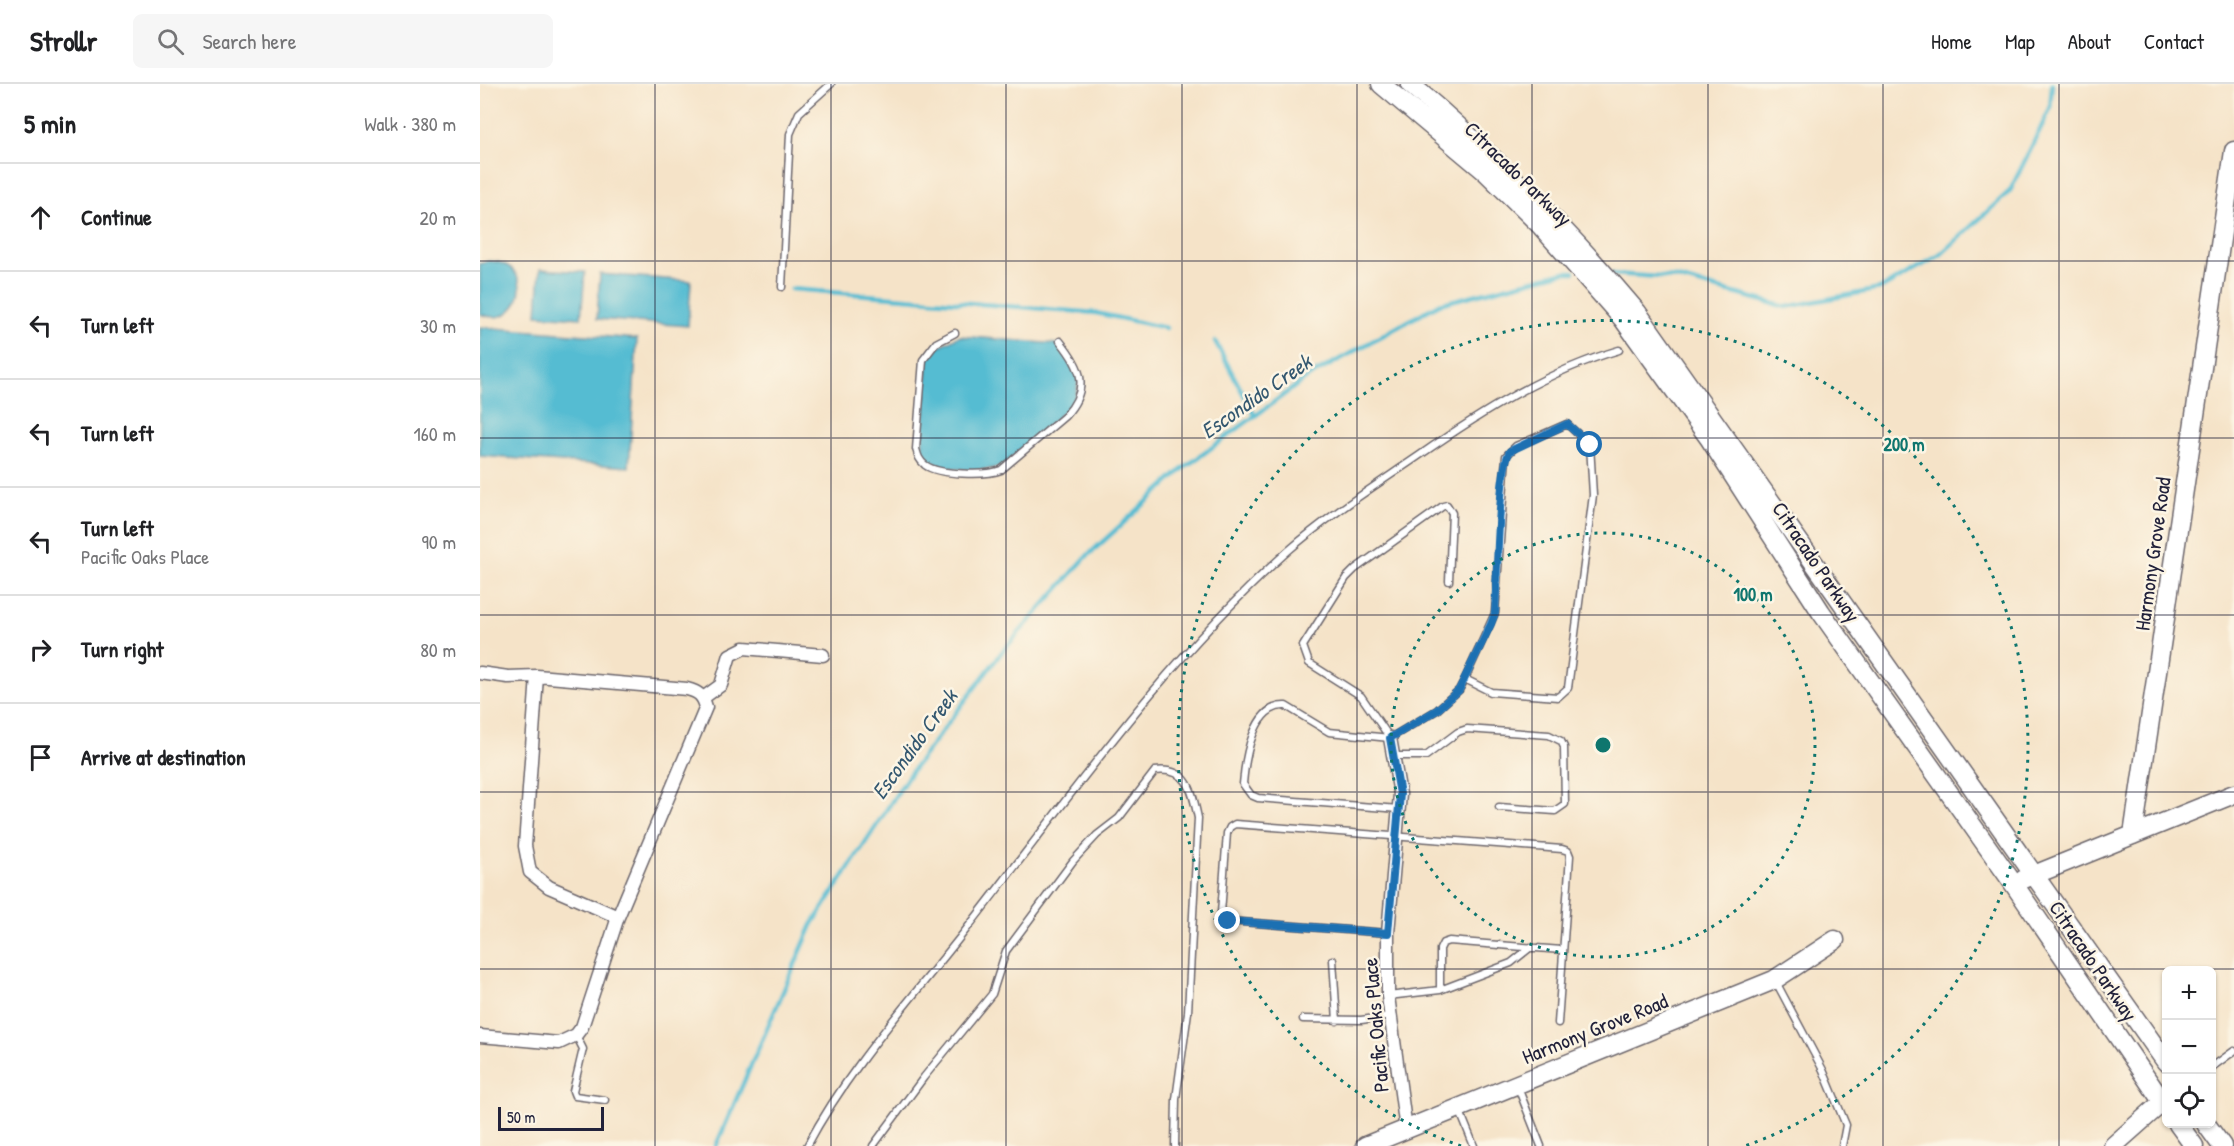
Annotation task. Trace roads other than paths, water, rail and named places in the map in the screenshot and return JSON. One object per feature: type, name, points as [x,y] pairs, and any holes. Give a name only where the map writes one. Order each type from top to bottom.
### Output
[{"type":"main road","name":"Citracado Parkway","points":[[1381,84],[1495,169]]},
{"type":"main road","name":"Citracado Parkway","points":[[1410,84],[1495,169],[1540,225],[1630,315],[2035,875],[2162,1056]]},
{"type":"main road","name":"Harmony Grove Road","points":[[2133,835],[2234,151]]},
{"type":"main road","name":"Citracado Parkway","points":[[1630,315],[1821,612],[2162,1098]]},
{"type":"main road","points":[[2013,883],[2234,794]]},
{"type":"main road","name":"Harmony Grove Road","points":[[1365,1146],[1774,980],[1835,940]]},
{"type":"main road","points":[[2112,1146],[2162,1104]]},
{"type":"main road","points":[[2181,1128],[2194,1146]]},
{"type":"main road","points":[[2209,1128],[2222,1146]]},
{"type":"street","points":[[703,698],[721,685],[730,655],[744,648],[823,656]]},
{"type":"street","points":[[480,673],[508,677],[537,676],[687,689],[697,691],[706,707],[618,917],[582,1027],[576,1035],[560,1043],[480,1036]]},
{"type":"street","points":[[537,676],[525,846],[530,872],[549,887],[618,917]]},
{"type":"street","name":"Pacific Oaks Place","points":[[1390,738],[1400,794],[1388,933],[1388,996],[1406,1130]]},
{"type":"lane","points":[[782,287],[789,134],[799,114],[831,84]]},
{"type":"lane","points":[[955,333],[936,343],[923,360],[916,449],[918,459],[926,466],[941,471],[987,473],[1001,470],[1073,408],[1080,393],[1080,369],[1060,341]]},
{"type":"lane","points":[[807,1146],[859,1065],[1091,767],[1161,683],[1240,598],[1288,551],[1323,523],[1436,444],[1530,386],[1584,360],[1619,350]]},
{"type":"lane","points":[[1399,809],[1258,798],[1251,795],[1243,784],[1244,762],[1251,741],[1263,715],[1278,706],[1286,706],[1329,732],[1390,738],[1437,710],[1459,690],[1495,613],[1506,456],[1516,446],[1567,424],[1590,445],[1593,495],[1568,688],[1558,697],[1501,694],[1465,679]]},
{"type":"lane","points":[[1390,738],[1361,696],[1309,663],[1303,646],[1346,578],[1355,569],[1443,506],[1447,506],[1452,513],[1449,581]]},
{"type":"lane","points":[[1393,756],[1426,756],[1458,732],[1467,729],[1549,735],[1561,741],[1564,747],[1565,804],[1555,811],[1499,807]]},
{"type":"lane","points":[[873,1146],[924,1077],[992,994],[1006,951],[1073,861],[1097,835],[1119,818],[1155,771],[1169,770],[1192,789],[1198,818],[1188,1012],[1176,1100],[1175,1146]]},
{"type":"lane","points":[[1388,933],[1228,921],[1221,913],[1227,833],[1230,827],[1235,824],[1568,851],[1558,1023]]},
{"type":"lane","points":[[1440,990],[1440,949],[1443,943],[1449,941],[1563,950]]},
{"type":"lane","points":[[1388,996],[1452,987],[1511,963],[1531,947]]},
{"type":"lane","points":[[1333,960],[1337,1021]]},
{"type":"lane","points":[[1774,980],[1823,1070],[1846,1125],[1842,1146]]},
{"type":"lane","points":[[1303,1019],[1337,1021],[1391,1015]]},
{"type":"lane","points":[[576,1035],[583,1049],[573,1091],[575,1096],[605,1100]]},
{"type":"lane","points":[[2216,1063],[2234,1053]]},
{"type":"lane","points":[[1517,1085],[1541,1146]]},
{"type":"lane","points":[[1459,1108],[1474,1146]]},
{"type":"water","points":[[488,261],[504,264],[514,272],[519,283],[519,294],[515,305],[507,313],[495,317],[480,314],[480,264]]},
{"type":"water","points":[[540,269],[585,272],[581,318],[537,315]]},
{"type":"water","points":[[600,274],[691,281],[688,326],[597,319]]},
{"type":"water","points":[[480,327],[637,339],[629,467],[480,456]]},
{"type":"water","points":[[959,336],[1057,344],[1070,358],[1077,372],[1078,387],[1071,405],[1004,465],[996,468],[973,470],[948,467],[928,459],[922,452],[928,357],[932,350]]},
{"type":"waterway","name":"Escondido Creek","points":[[1612,274],[1677,278],[1786,307],[1880,289],[1940,255],[2010,191],[2050,109],[2052,84]]},
{"type":"waterway","name":"Escondido Creek","points":[[716,1146],[812,925],[909,775],[1001,653],[1087,556],[1184,468],[1308,377],[1439,304],[1565,272],[1574,272]]},
{"type":"waterway","points":[[791,289],[1096,313],[1166,328]]},
{"type":"waterway","points":[[1215,341],[1255,416]]}]
